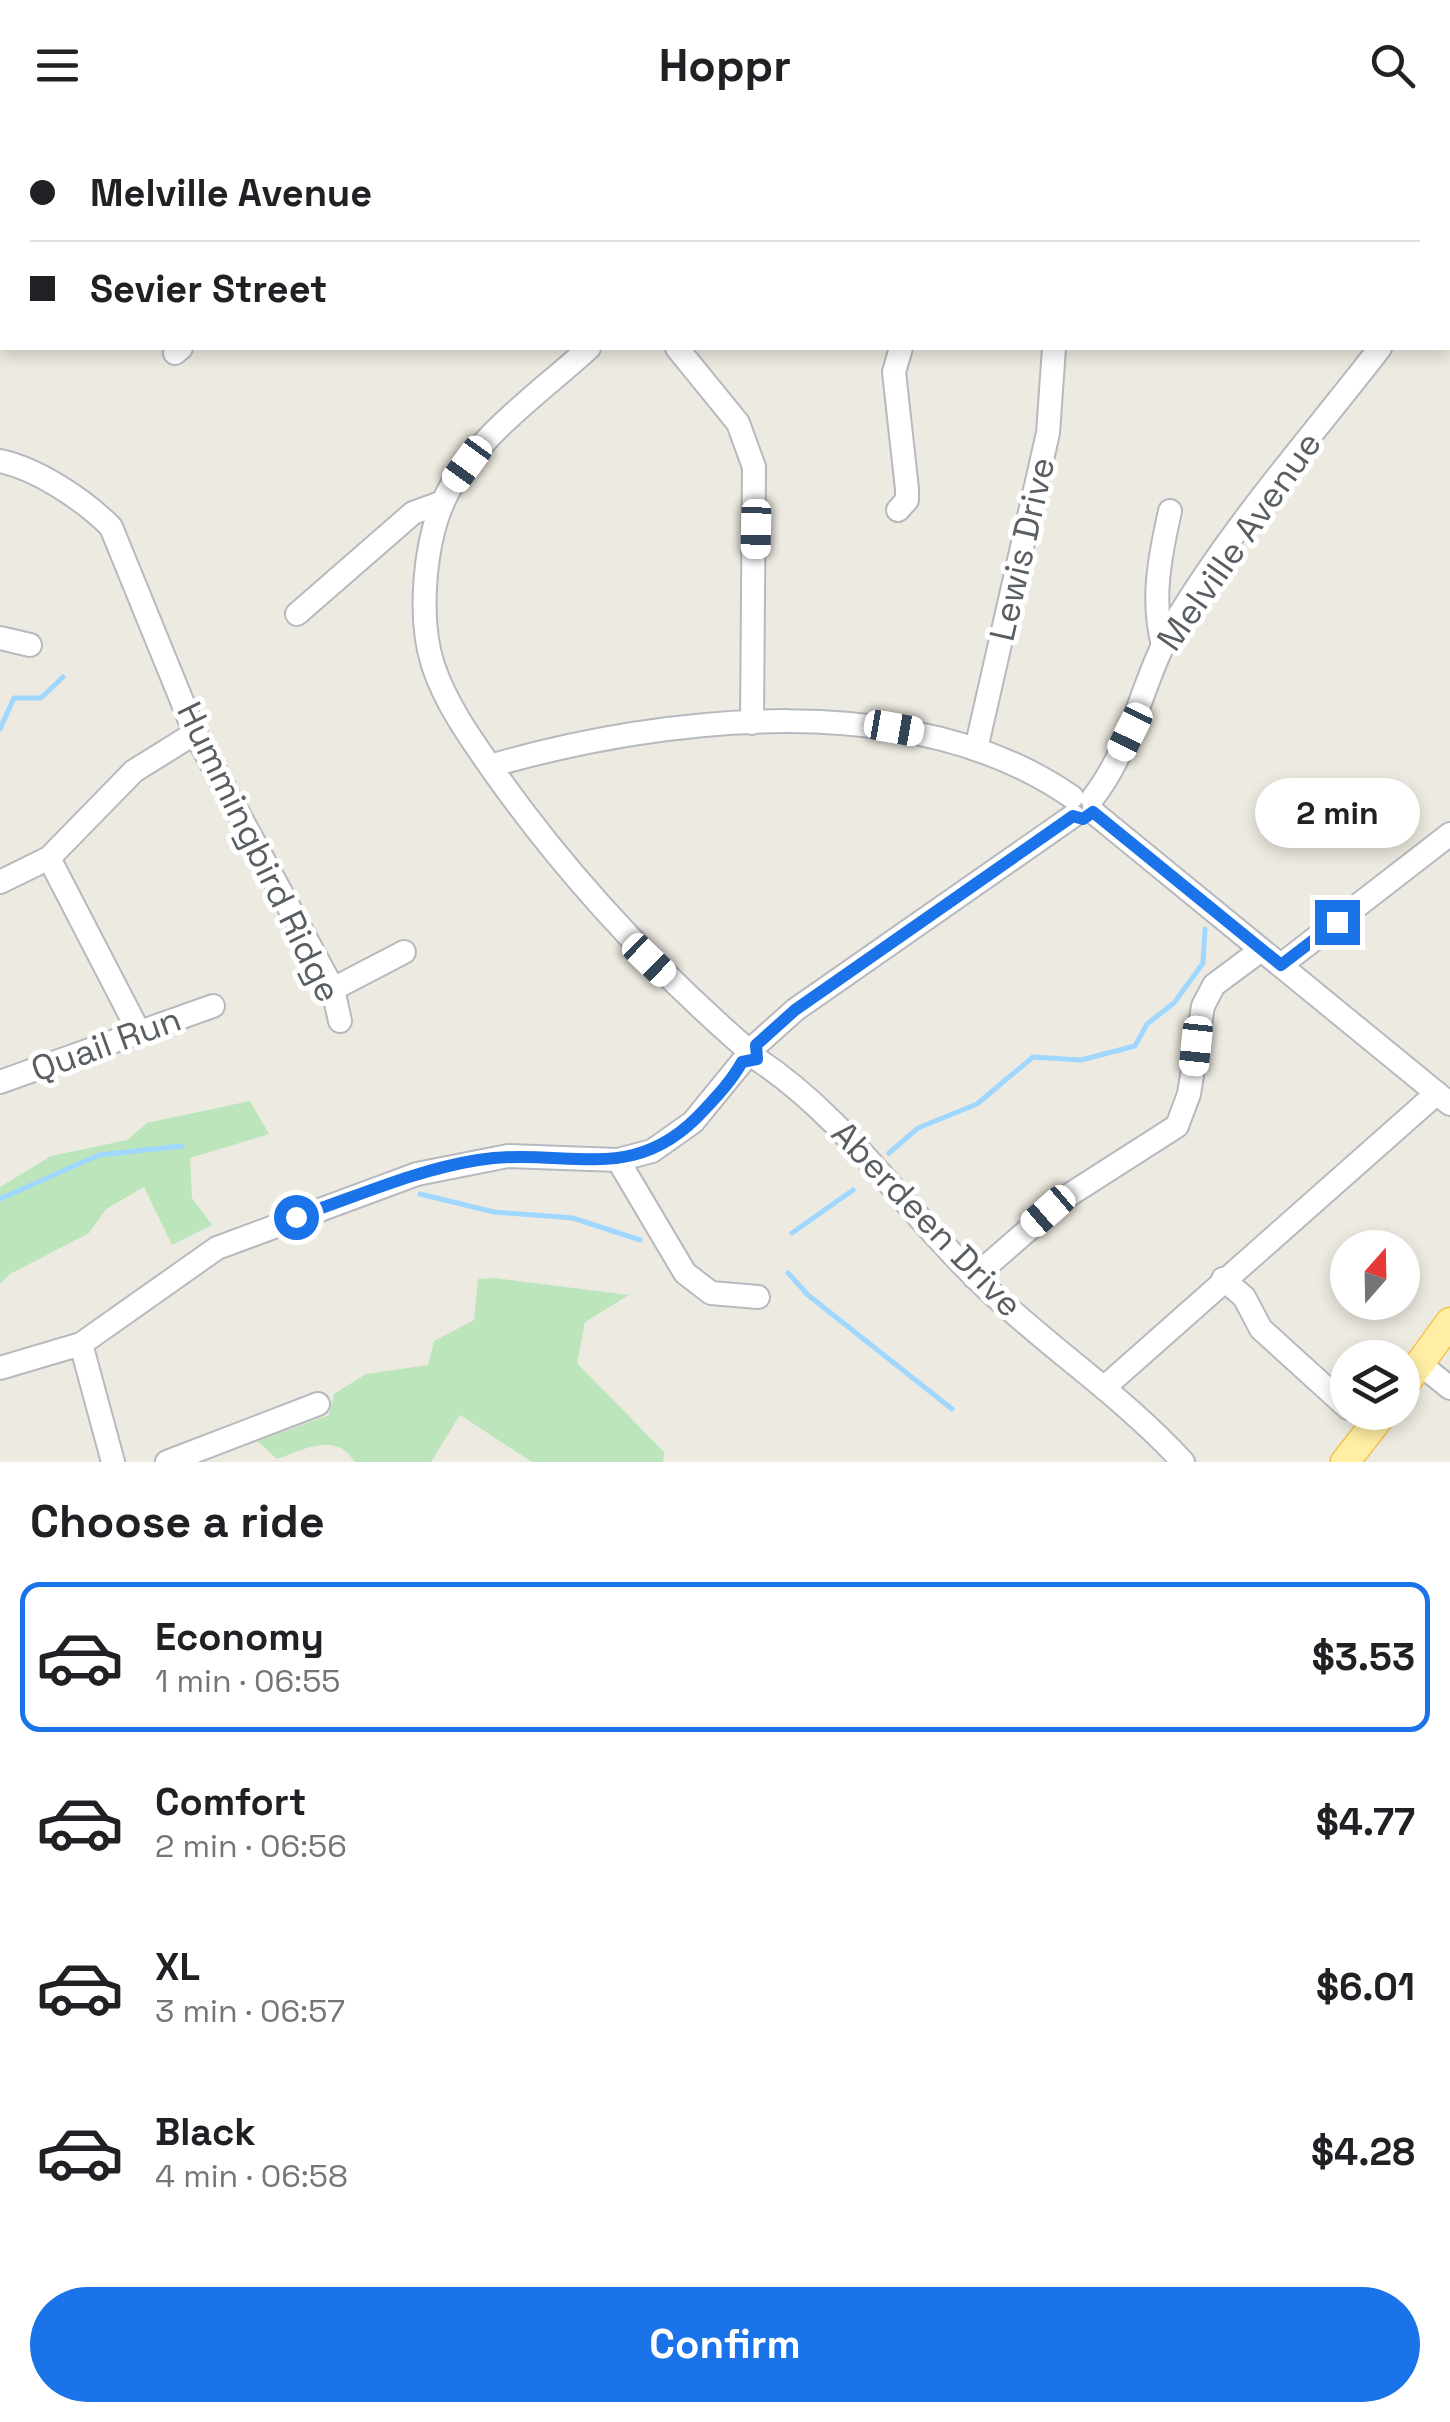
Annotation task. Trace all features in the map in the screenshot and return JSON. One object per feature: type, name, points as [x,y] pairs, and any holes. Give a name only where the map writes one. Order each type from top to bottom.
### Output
[{"type":"main road","points":[[1420,1364],[1450,1322]]},
{"type":"main road","points":[[1345,1462],[1358,1430]]},
{"type":"street","name":"Aberdeen Drive","points":[[587,350],[487,442],[442,502],[428,584],[432,663],[463,724],[529,821],[627,939],[749,1052],[793,1083],[852,1139],[974,1277],[1107,1386],[1183,1462]]},
{"type":"street","points":[[679,350],[738,422],[754,467],[752,722]]},
{"type":"street","points":[[898,510],[907,489],[894,372],[900,350]]},
{"type":"street","name":"Lewis Drive","points":[[976,749],[1048,432],[1054,350]]},
{"type":"street","name":"Melville Avenue","points":[[0,1368],[81,1344],[217,1248],[417,1174],[508,1156],[618,1160],[652,1151],[693,1122],[749,1052],[795,1010],[1082,806],[1130,732],[1162,645],[1196,589],[1378,350]]},
{"type":"street","name":"Hummingbird Ridge","points":[[0,461],[27,471],[111,527],[195,733],[333,989],[340,1021]]},
{"type":"street","points":[[297,614],[414,513],[442,502]]},
{"type":"street","points":[[1162,645],[1156,619],[1158,562],[1170,511]]},
{"type":"street","points":[[0,638],[30,645]]},
{"type":"street","points":[[490,766],[589,743],[752,722],[894,728],[976,749],[1029,770],[1082,806],[1444,1098],[1223,1279],[1107,1386]]},
{"type":"street","points":[[0,882],[49,858],[134,771],[195,733]]},
{"type":"street","points":[[1281,965],[1450,834]]},
{"type":"street","points":[[49,858],[138,1032]]},
{"type":"street","points":[[974,1277],[1066,1198],[1177,1126],[1189,1094],[1203,1006],[1214,985],[1261,950]]},
{"type":"street","points":[[333,989],[404,952]]},
{"type":"street","name":"Quail Run","points":[[0,1082],[213,1006]]},
{"type":"street","points":[[618,1160],[685,1273],[711,1293],[758,1298]]},
{"type":"street","points":[[1223,1279],[1244,1298],[1261,1330],[1330,1387]]},
{"type":"street","points":[[81,1344],[113,1462]]},
{"type":"street","points":[[1420,1364],[1450,1388]]},
{"type":"street","points":[[167,1462],[318,1404]]},
{"type":"green space","points":[[250,1101],[269,1134],[190,1158],[192,1198],[212,1225],[172,1245],[144,1187],[106,1209],[89,1233],[10,1274],[0,1284],[0,1187],[51,1156],[127,1140],[147,1123]]},
{"type":"green space","points":[[478,1279],[629,1295],[585,1322],[577,1363],[664,1452],[663,1462],[532,1462],[460,1415],[431,1462],[355,1462],[338,1447],[329,1445],[309,1447],[277,1459],[257,1441],[329,1415],[334,1394],[366,1374],[428,1365],[434,1341],[474,1320]]},
{"type":"waterway","points":[[0,729],[14,698],[41,698],[63,677]]},
{"type":"waterway","points":[[889,1153],[918,1128],[977,1104],[1033,1057],[1081,1060],[1135,1046],[1147,1024],[1174,1003],[1203,963],[1205,929]]},
{"type":"waterway","points":[[0,1199],[99,1155],[182,1146]]},
{"type":"waterway","points":[[792,1233],[853,1190]]},
{"type":"waterway","points":[[420,1194],[494,1212],[573,1218],[640,1240]]},
{"type":"waterway","points":[[788,1273],[808,1295],[952,1409]]},
{"type":"route","points":[[296,1217],[417,1174],[475,1160],[508,1156],[618,1160],[652,1151],[693,1122],[733,1079],[742,1062],[757,1059],[756,1045],[795,1010],[1041,842],[1073,816],[1083,819],[1093,812],[1281,965],[1337,922]]}]
